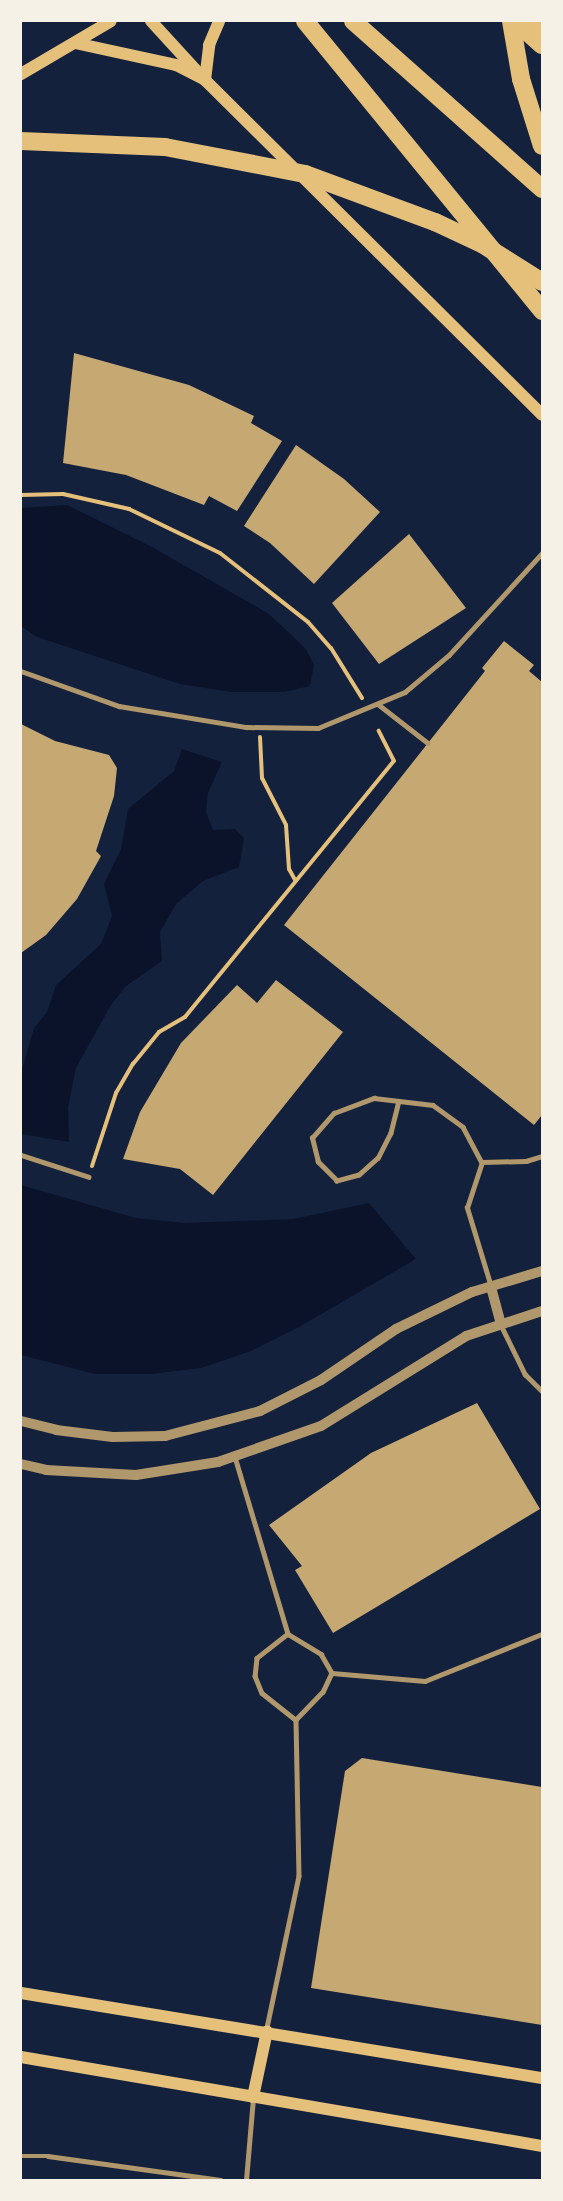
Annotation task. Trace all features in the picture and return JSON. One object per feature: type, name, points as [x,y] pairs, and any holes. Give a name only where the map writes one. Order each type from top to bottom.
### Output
[{"type":"highway","points":[[305,21],[542,310]]},
{"type":"highway","points":[[353,21],[542,189]]},
{"type":"highway","points":[[513,21],[542,45]]},
{"type":"highway","points":[[513,21],[521,79],[542,146]]},
{"type":"highway","points":[[534,21],[542,25]]},
{"type":"highway","points":[[21,141],[81,140],[165,147],[305,174],[435,222],[483,244],[542,282]]},
{"type":"main road","points":[[21,74],[111,21]]},
{"type":"main road","points":[[151,21],[205,80],[542,416]]},
{"type":"main road","points":[[205,80],[209,45],[219,21]]},
{"type":"main road","points":[[75,43],[176,65],[205,80]]},
{"type":"main road","points":[[21,1993],[267,2031],[542,2078]]},
{"type":"main road","points":[[253,2097],[267,2031]]},
{"type":"main road","points":[[21,2057],[542,2146]]},
{"type":"street","points":[[21,1421],[56,1430],[113,1437],[165,1436],[260,1411],[321,1380],[396,1329],[491,1287],[542,1271]]},
{"type":"street","points":[[491,1287],[501,1324]]},
{"type":"street","points":[[21,1464],[46,1470],[136,1475],[235,1457],[321,1426],[466,1336],[542,1311]]},
{"type":"lane","points":[[21,671],[119,706],[260,727],[318,728],[405,692],[449,655],[542,553]]},
{"type":"lane","points":[[378,704],[428,744]]},
{"type":"lane","points":[[399,1101],[391,1133],[378,1158],[359,1174],[338,1181],[318,1162],[312,1138],[334,1113],[374,1098],[433,1105],[463,1127],[482,1162],[467,1208],[491,1287]]},
{"type":"lane","points":[[21,1155],[89,1177]]},
{"type":"lane","points":[[482,1162],[526,1161],[542,1156]]},
{"type":"lane","points":[[501,1324],[525,1374],[542,1391]]},
{"type":"lane","points":[[235,1457],[288,1634],[321,1654],[332,1673]]},
{"type":"lane","points":[[288,1634],[258,1658],[255,1676],[262,1693],[296,1720]]},
{"type":"lane","points":[[332,1673],[425,1681],[542,1634]]},
{"type":"lane","points":[[267,2031],[299,1876],[296,1720],[323,1692],[332,1673]]},
{"type":"lane","points":[[246,2180],[253,2097]]},
{"type":"lane","points":[[21,2156],[48,2156],[220,2180]]},
{"type":"path","points":[[21,495],[63,494],[129,509],[188,534],[220,553],[308,622],[331,648],[366,704]]},
{"type":"path","points":[[260,727],[258,760],[262,778],[286,825],[289,869],[296,880]]},
{"type":"path","points":[[89,1177],[116,1093],[133,1064],[159,1032],[185,1017],[394,761],[379,731]]},
{"type":"water","points":[[67,505],[152,547],[269,614],[306,649],[314,665],[310,686],[284,692],[231,692],[180,684],[37,637],[21,626],[21,508]]},
{"type":"water","points":[[182,749],[222,762],[208,793],[206,812],[213,830],[235,829],[244,838],[239,867],[203,881],[176,904],[160,932],[162,961],[126,986],[111,1005],[76,1068],[68,1107],[69,1142],[21,1134],[21,1073],[34,1028],[47,1012],[56,985],[101,944],[112,916],[104,884],[121,849],[128,809],[174,771]]},
{"type":"water","points":[[21,1185],[136,1218],[185,1223],[293,1219],[369,1203],[416,1259],[299,1327],[251,1351],[201,1368],[151,1374],[95,1374],[21,1355]]},
{"type":"building","points":[[74,353],[189,385],[254,416],[251,423],[282,441],[237,511],[209,496],[204,505],[126,475],[63,463]]},
{"type":"building","points":[[296,445],[344,479],[380,512],[314,584],[270,543],[244,526]]},
{"type":"building","points":[[409,534],[466,608],[379,664],[332,603]]},
{"type":"building","points":[[504,641],[534,665],[529,671],[542,682],[542,1115],[534,1125],[284,925],[485,671],[482,668]]},
{"type":"building","points":[[21,724],[55,741],[109,755],[117,768],[114,796],[96,851],[101,856],[77,899],[46,935],[21,953]]},
{"type":"building","points":[[276,980],[343,1032],[213,1195],[180,1169],[123,1159],[140,1112],[181,1043],[237,985],[257,1003]]},
{"type":"building","points":[[477,1403],[540,1509],[333,1633],[295,1570],[302,1566],[269,1525],[371,1453]]},
{"type":"building","points":[[362,1758],[542,1787],[542,2025],[311,1988],[345,1771]]}]
